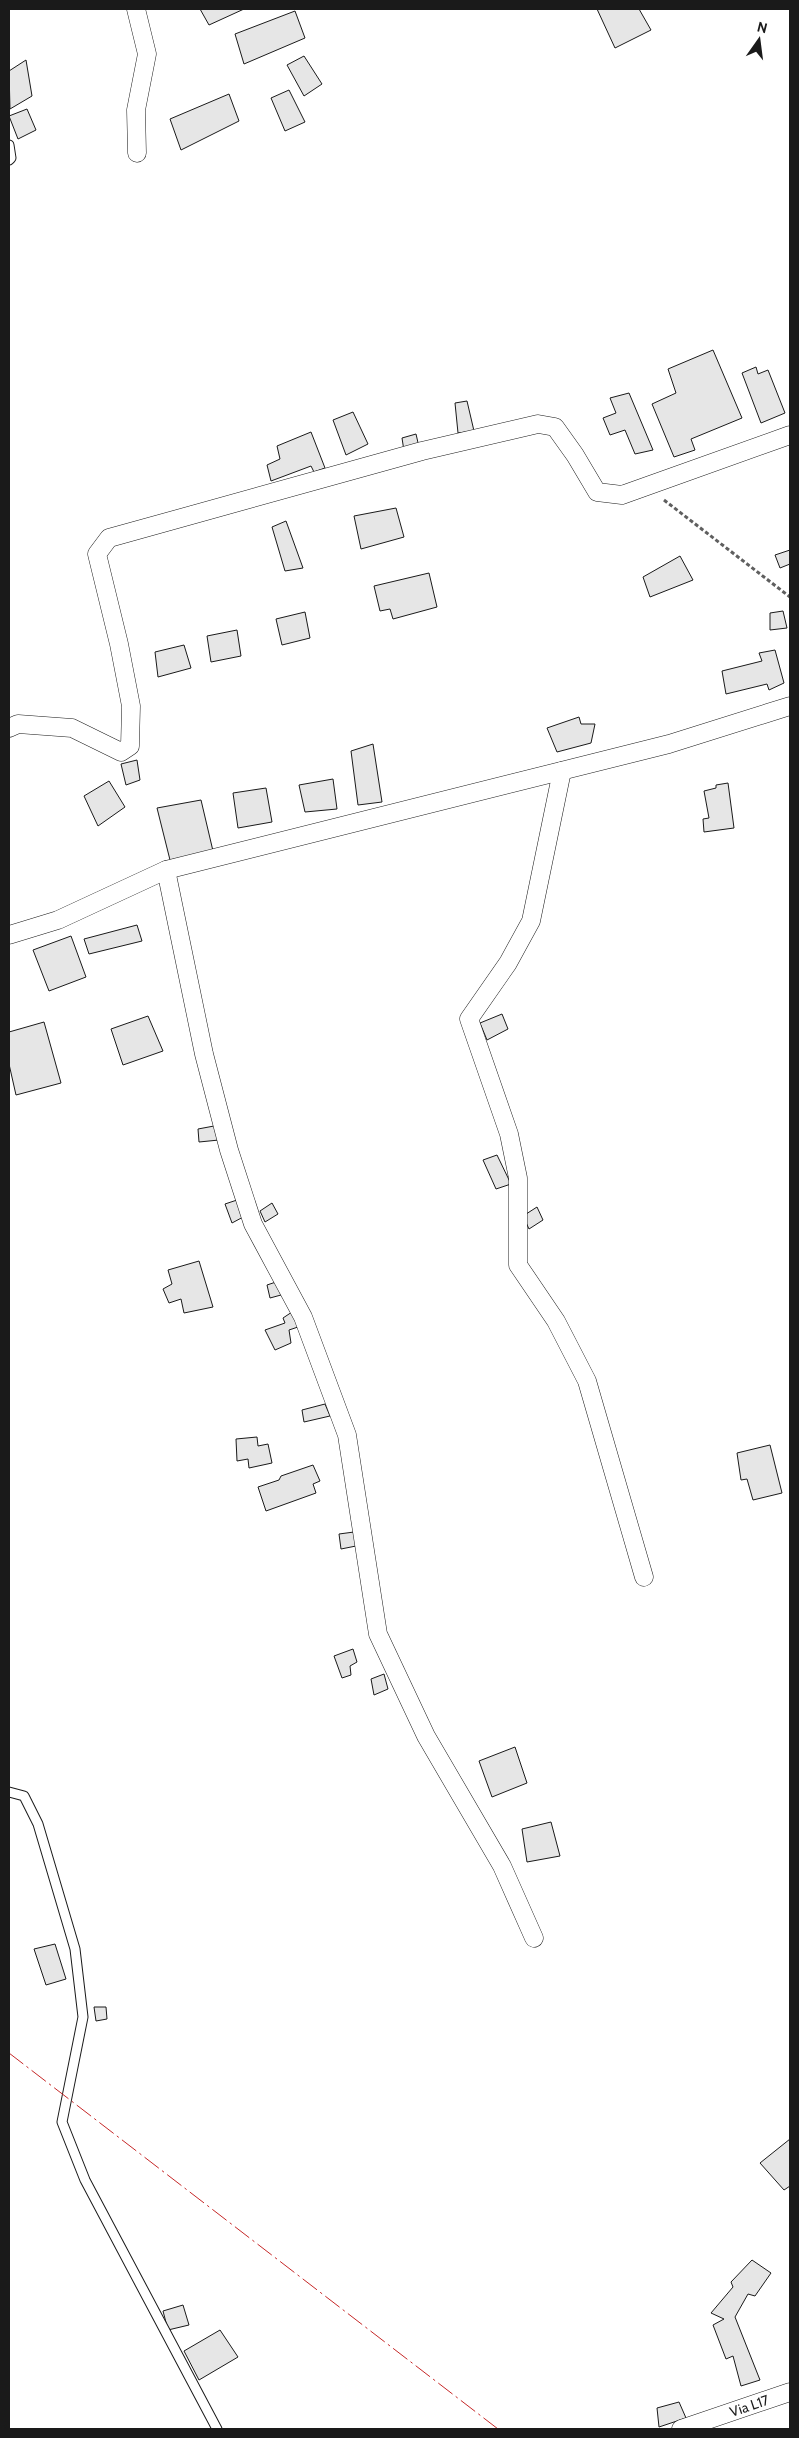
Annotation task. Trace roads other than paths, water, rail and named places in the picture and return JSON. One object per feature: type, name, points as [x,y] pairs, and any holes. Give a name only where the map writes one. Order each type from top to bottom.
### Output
[{"type":"street","points":[[136,9],[147,54],[136,110],[137,153]]},
{"type":"street","points":[[9,728],[18,724],[72,728],[121,752],[130,746],[131,706],[119,644],[97,554],[109,538],[422,451],[538,424],[555,427],[598,492],[622,495],[790,435]]},
{"type":"street","points":[[9,935],[58,920],[166,870],[669,744],[790,706]]},
{"type":"street","points":[[562,771],[531,921],[508,964],[469,1019],[509,1134],[518,1178],[518,1266],[556,1322],[587,1381],[644,1577]]},
{"type":"street","points":[[166,870],[204,1054],[229,1150],[253,1224],[303,1317],[347,1435],[378,1634],[426,1736],[502,1866],[534,1938]]},
{"type":"street","name":"Via L17","points":[[681,2429],[790,2392]]},
{"type":"lane","points":[[9,145],[9,160]]},
{"type":"lane","points":[[9,1792],[24,1796],[38,1824],[75,1949],[83,2017],[62,2122],[85,2180],[217,2429]]}]
